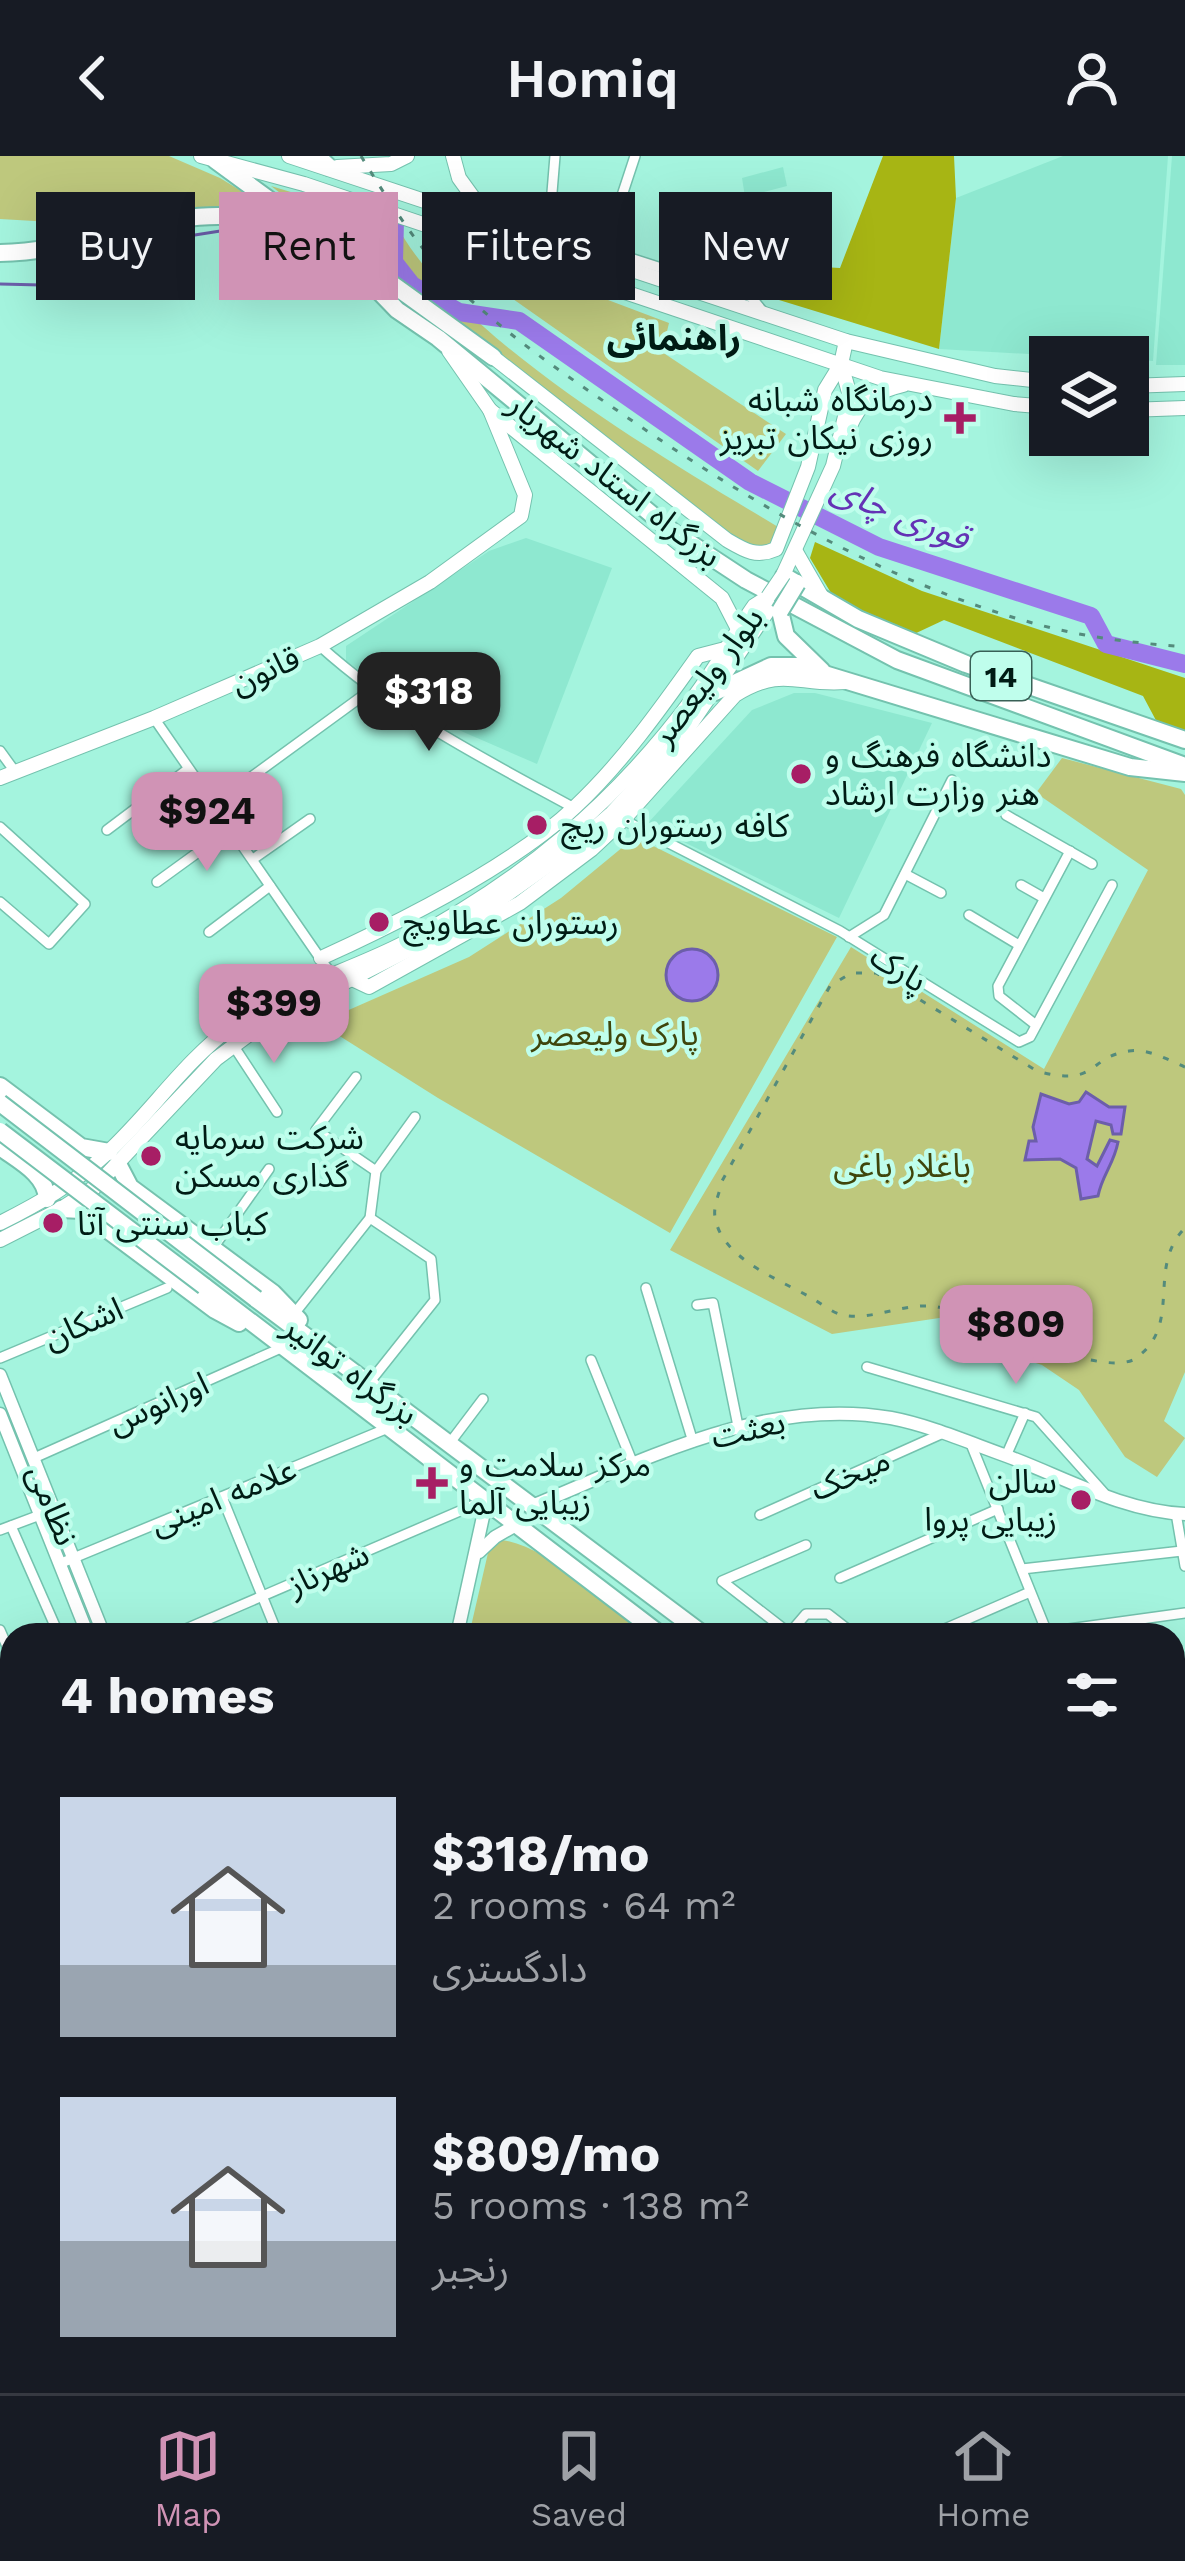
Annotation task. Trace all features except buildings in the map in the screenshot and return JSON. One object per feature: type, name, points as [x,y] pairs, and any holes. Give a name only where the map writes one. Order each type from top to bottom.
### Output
[{"type":"highway","name":"بزرگراه استاد شهریار","points":[[208,158],[256,192]]},
{"type":"highway","points":[[195,216],[229,216],[287,231],[397,310]]},
{"type":"highway","points":[[0,239],[36,245]]},
{"type":"highway","points":[[0,253],[36,253]]},
{"type":"highway","name":"بزرگراه استاد شهریار","points":[[398,288],[493,357]]},
{"type":"highway","name":"بزرگراه استاد شهریار","points":[[387,300],[673,532],[746,580],[897,660],[1185,769]]},
{"type":"highway","points":[[823,599],[790,579],[774,604],[785,636],[825,673]]},
{"type":"highway","name":"14","points":[[823,599],[858,619],[966,664],[1185,740]]},
{"type":"highway","points":[[715,692],[771,666],[798,666],[1130,766],[1185,769]]},
{"type":"highway","points":[[0,1086],[68,1137],[113,1158],[130,1187],[273,1293],[318,1344]]},
{"type":"highway","name":"بزرگراه توانیر","points":[[0,1102],[688,1623]]},
{"type":"highway","name":"بزرگراه توانیر","points":[[0,1131],[645,1623]]},
{"type":"highway","points":[[37,1175],[61,1162],[68,1137]]},
{"type":"highway","points":[[2,1150],[37,1175],[54,1204],[82,1210],[215,1310],[279,1345]]},
{"type":"highway","points":[[100,1222],[107,1198],[130,1187]]},
{"type":"main road","points":[[289,156],[391,164],[407,156]]},
{"type":"main road","points":[[453,156],[459,178],[470,192]]},
{"type":"main road","points":[[208,158],[304,184],[841,364],[910,384],[1029,404]]},
{"type":"main road","points":[[323,162],[422,197]]},
{"type":"main road","points":[[635,270],[846,340],[1029,380]]},
{"type":"main road","points":[[493,357],[727,540],[764,555],[776,549],[808,467],[825,390],[841,364],[846,340]]},
{"type":"main road","points":[[442,342],[490,410],[722,598],[738,629]]},
{"type":"main road","points":[[830,473],[850,396],[841,364]]},
{"type":"main road","points":[[790,579],[796,552],[859,406],[877,393],[910,384]]},
{"type":"main road","points":[[1149,386],[1181,385],[1182,408],[1149,409]]},
{"type":"main road","name":"قانون","points":[[8,775],[320,646],[430,582],[521,516],[525,494],[490,410]]},
{"type":"main road","points":[[796,552],[823,599]]},
{"type":"main road","points":[[722,598],[774,604]]},
{"type":"main road","name":"بلوار ولیعصر","points":[[0,1223],[94,1186],[172,1080],[248,1014],[401,945],[515,879],[595,810],[660,741],[754,606],[774,604]]},
{"type":"main road","name":"بلوار ولیعصر","points":[[113,1158],[233,1046],[304,1001],[407,953],[520,887],[618,817],[715,692],[774,604]]},
{"type":"main road","points":[[321,958],[495,866],[574,808],[656,715],[698,656],[725,649]]},
{"type":"main road","points":[[618,817],[735,695],[783,676],[826,683],[850,681]]},
{"type":"main road","name":"بلوار ولیعصر","points":[[0,1240],[54,1204]]},
{"type":"main road","name":"نظامی","points":[[0,1375],[6,1421],[83,1623]]},
{"type":"main road","name":"بعثت","points":[[532,1506],[738,1426],[805,1416],[851,1416],[891,1418],[1006,1456],[1108,1497],[1180,1513]]},
{"type":"main road","name":"نظامی","points":[[6,1421],[36,1463],[99,1623]]},
{"type":"main road","points":[[24,1474],[36,1463]]},
{"type":"main road","points":[[458,1623],[484,1502]]},
{"type":"main road","points":[[475,1558],[484,1545],[516,1526]]},
{"type":"street","points":[[552,192],[555,156]]},
{"type":"street","points":[[623,192],[635,156]]},
{"type":"street","points":[[635,260],[751,297],[764,313]]},
{"type":"street","points":[[320,646],[372,689],[442,736],[574,808]]},
{"type":"street","points":[[213,805],[372,689]]},
{"type":"street","points":[[154,718],[332,974]]},
{"type":"street","name":"قانون","points":[[0,751],[8,775]]},
{"type":"street","points":[[107,830],[188,769]]},
{"type":"street","points":[[849,937],[884,916],[952,780]]},
{"type":"street","points":[[1006,815],[1092,864]]},
{"type":"street","name":"پارک","points":[[618,817],[849,937],[1019,1042],[1030,1037],[1036,1025]]},
{"type":"street","points":[[253,859],[310,819]]},
{"type":"street","points":[[0,827],[86,904],[49,944],[0,902]]},
{"type":"street","points":[[157,882],[230,829]]},
{"type":"street","points":[[1070,850],[998,986],[999,996],[1036,1025],[1112,885]]},
{"type":"street","points":[[905,874],[941,893]]},
{"type":"street","points":[[1021,885],[1044,898]]},
{"type":"street","points":[[209,932],[270,886]]},
{"type":"street","points":[[968,915],[1019,945]]},
{"type":"street","points":[[233,1046],[277,1112]]},
{"type":"street","points":[[356,1077],[316,1130],[376,1171]]},
{"type":"street","points":[[294,1315],[370,1218],[376,1171],[416,1117]]},
{"type":"street","points":[[213,1248],[269,1169]]},
{"type":"street","points":[[369,1383],[435,1300],[431,1259],[370,1218]]},
{"type":"street","name":"اشکان","points":[[0,1358],[167,1288]]},
{"type":"street","points":[[646,1288],[693,1442]]},
{"type":"street","points":[[698,1305],[712,1304],[738,1426]]},
{"type":"street","name":"اورانوس","points":[[36,1463],[279,1345]]},
{"type":"street","points":[[591,1360],[633,1464]]},
{"type":"street","points":[[867,1367],[1024,1413],[1045,1426],[1108,1497]]},
{"type":"street","points":[[448,1444],[483,1399]]},
{"type":"street","points":[[1006,1456],[1024,1413]]},
{"type":"street","name":"علامه امینی","points":[[58,1564],[388,1428]]},
{"type":"street","name":"میخک","points":[[760,1515],[941,1433]]},
{"type":"street","points":[[971,1444],[1044,1623]]},
{"type":"street","points":[[222,1498],[273,1623]]},
{"type":"street","name":"شهرناز","points":[[202,1623],[484,1502]]},
{"type":"street","points":[[840,1578],[998,1509]]},
{"type":"street","points":[[1180,1513],[1185,1566]]},
{"type":"street","points":[[40,1515],[6,1528],[53,1623]]},
{"type":"street","points":[[774,1623],[722,1581],[806,1545]]},
{"type":"street","points":[[1022,1569],[1182,1551]]},
{"type":"street","points":[[19,1579],[33,1576]]},
{"type":"street","points":[[959,1623],[1030,1592]]},
{"type":"street","points":[[1113,1623],[1185,1612]]},
{"type":"street","points":[[798,1623],[806,1614],[828,1613],[840,1623]]},
{"type":"street","points":[[42,1623],[52,1620]]},
{"type":"shaded area","points":[[1063,156],[1168,156],[1153,361],[1149,361],[1149,336],[1029,336],[1029,354],[939,349],[956,198]]},
{"type":"shaded area","points":[[1172,156],[1185,156],[1185,365],[1156,365]]},
{"type":"shaded area","points":[[783,167],[787,186],[744,192],[742,178]]},
{"type":"shaded area","points":[[526,538],[612,568],[537,764],[431,718],[346,661],[346,646],[489,551]]},
{"type":"shaded area","name":"دانشگاه فرهنگ و هنر وزارت ارشاد","points":[[794,693],[815,693],[932,723],[839,918],[647,824],[752,710]]},
{"type":"shaded area","points":[[692,949],[710,957],[718,975],[710,993],[692,1001],[674,993],[666,975],[674,957]]},
{"type":"shaded area","points":[[1086,1092],[1109,1107],[1125,1107],[1121,1134],[1113,1134],[1111,1125],[1096,1121],[1087,1159],[1097,1166],[1110,1140],[1118,1142],[1098,1196],[1081,1199],[1076,1168],[1060,1159],[1025,1160],[1029,1141],[1036,1141],[1033,1127],[1041,1094],[1069,1104],[1079,1102]]},
{"type":"green space","points":[[0,156],[169,156],[243,192],[219,192],[219,210],[195,210],[195,192],[36,192],[36,221],[0,219]]},
{"type":"green space","points":[[883,156],[954,156],[956,198],[939,349],[779,300],[832,300],[832,268],[840,268]]},
{"type":"green space","points":[[398,227],[422,263],[422,300],[456,300],[570,395],[783,530],[775,545],[765,549],[737,541],[398,283]]},
{"type":"green space","points":[[515,300],[608,300],[669,323],[662,352],[786,434],[758,471]]},
{"type":"green space","points":[[815,542],[922,591],[1185,678],[1185,733],[1159,726],[1143,696],[944,620],[912,635],[834,598],[810,558]]},
{"type":"green space","name":"باغلار باغی","points":[[1062,758],[1181,789],[1185,795],[1185,1372],[1164,1421],[1185,1438],[1157,1477],[1125,1457],[1079,1390],[1042,1365],[1001,1352],[946,1317],[832,1334],[670,1250],[851,947],[1044,1069],[1148,870],[1036,793]]},
{"type":"green space","name":"پارک ولیعصر","points":[[635,837],[837,937],[670,1233],[438,1098],[338,1035],[326,1020],[469,957],[561,898]]},
{"type":"green space","points":[[502,1540],[539,1553],[633,1623],[472,1623],[488,1553]]},
{"type":"waterway","points":[[0,284],[64,280],[125,246],[219,231]]},
{"type":"waterway","name":"قوری چای","points":[[398,267],[412,285],[459,312],[519,321],[750,482],[879,547],[1091,616],[1106,644],[1185,664]]},
{"type":"railway","points":[[361,156],[426,253],[491,318],[717,477],[873,563],[983,608],[1076,633],[1185,647]]},
{"type":"railway","points":[[1185,1067],[1136,1051],[1115,1054],[1082,1074],[1037,1071],[876,973],[851,973],[830,986],[722,1181],[715,1213],[719,1231],[739,1256],[838,1314],[866,1316],[917,1306],[942,1308],[1067,1354],[1116,1363],[1133,1360],[1157,1331],[1167,1261],[1185,1228]]},
{"type":"place","name":"درمانگاه شبانه روزی نیکان تبریز","points":[[960,418]]},
{"type":"place","name":"دانشگاه فرهنگ و هنر وزارت ارشاد","points":[[801,774]]},
{"type":"place","name":"کافه رستوران ریچ","points":[[537,825]]},
{"type":"place","name":"رستوران عطاویچ","points":[[379,922]]},
{"type":"place","name":"شرکت سرمایه گذاری مسکن","points":[[151,1156]]},
{"type":"place","name":"کباب سنتی آتا","points":[[53,1223]]},
{"type":"place","name":"مرکز سلامت و زیبایی آلما","points":[[432,1483]]},
{"type":"place","name":"سالن زيبايى پروا","points":[[1081,1500]]},
{"type":"district","name":"راهنمائی","points":[[674,338]]}]
